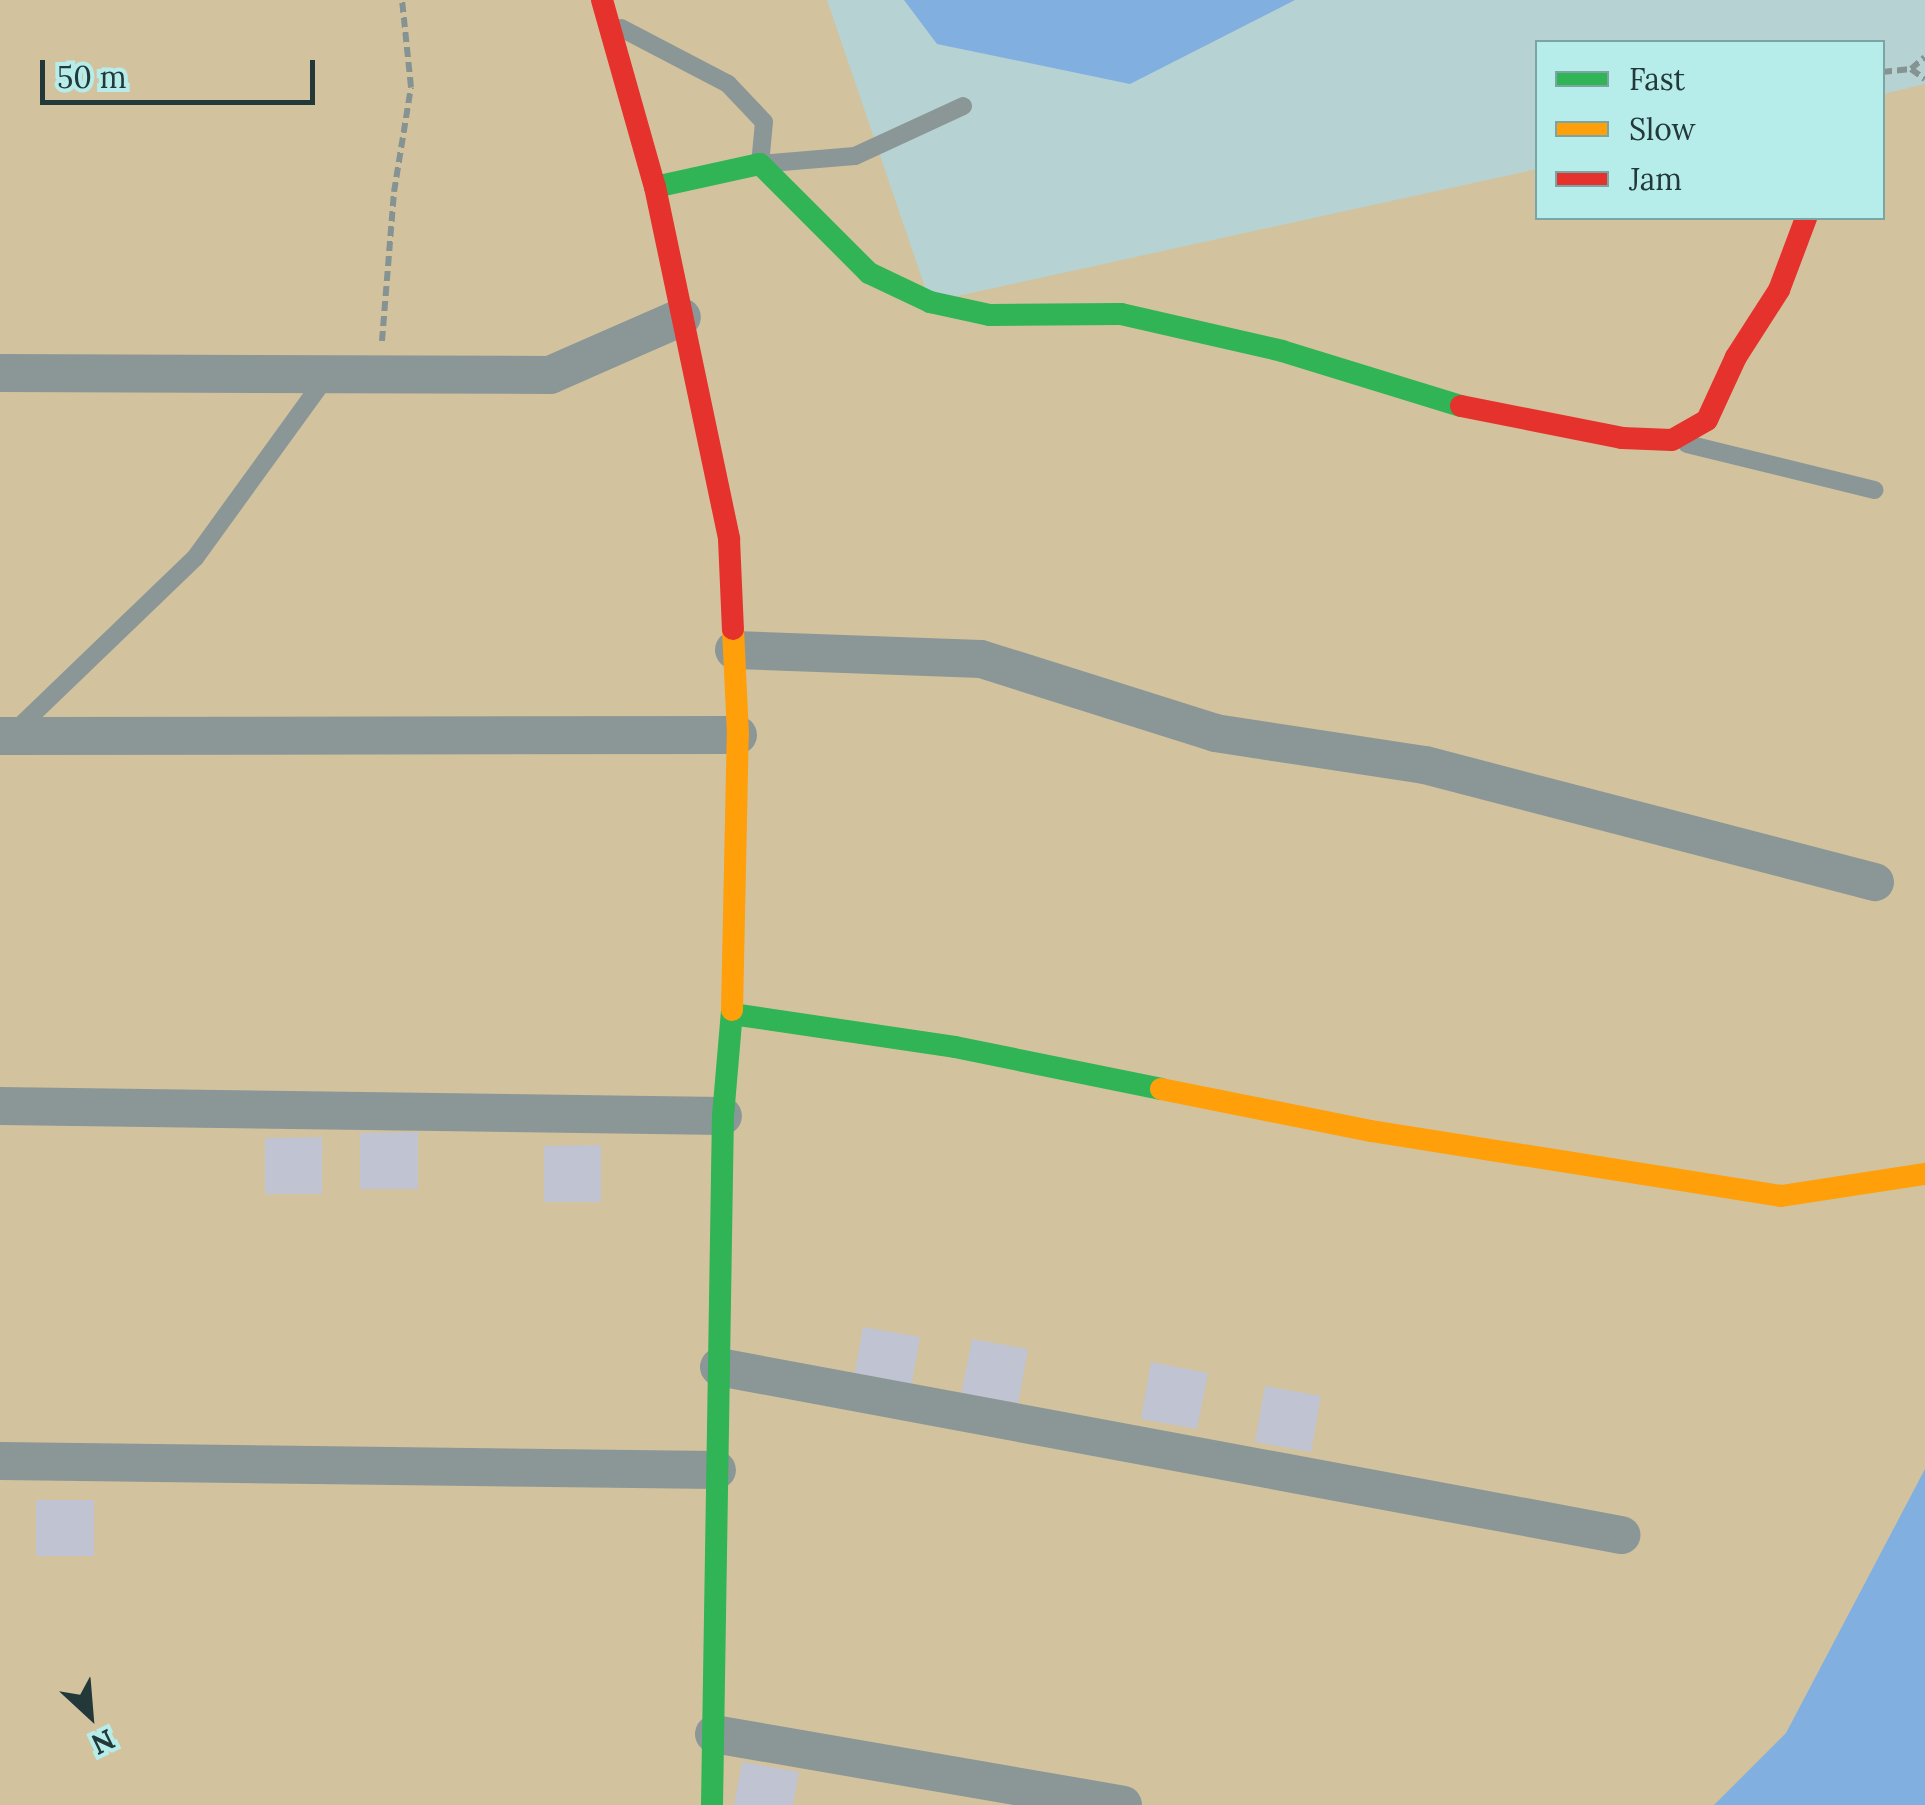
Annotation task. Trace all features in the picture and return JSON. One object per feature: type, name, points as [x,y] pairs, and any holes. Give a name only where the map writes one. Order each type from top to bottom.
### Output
[{"type":"street","points":[[605,10],[655,187],[729,539],[738,736],[732,1014],[723,1116],[712,1805]]},
{"type":"street","points":[[655,187],[760,164],[869,274],[930,302],[990,314],[1120,314],[1282,351],[1474,410],[1622,438],[1672,440],[1707,420],[1736,357],[1780,290],[1805,220]]},
{"type":"street","points":[[0,374],[550,375],[682,318]]},
{"type":"street","points":[[734,650],[981,659],[1215,733],[1425,765],[1875,882]]},
{"type":"street","points":[[5,736],[738,736]]},
{"type":"street","points":[[732,1014],[955,1047],[1371,1131],[1781,1196],[1925,1174]]},
{"type":"street","points":[[0,1106],[723,1116]]},
{"type":"street","points":[[719,1366],[1622,1536]]},
{"type":"street","points":[[0,1460],[718,1470]]},
{"type":"street","points":[[714,1734],[1122,1805]]},
{"type":"lane","points":[[605,10],[728,84],[764,122],[760,164],[855,156],[963,106]]},
{"type":"lane","points":[[5,736],[196,558],[337,377]]},
{"type":"lane","points":[[1672,440],[1874,490]]},
{"type":"path","points":[[337,377],[381,344],[391,287],[394,192],[411,87],[402,0]]},
{"type":"path","points":[[1911,70],[1925,57]]},
{"type":"path","points":[[1885,72],[1911,70],[1925,78]]},
{"type":"shaded area","points":[[0,0],[827,0],[930,302],[1535,169],[1535,220],[1885,220],[1885,94],[1925,84],[1925,1805],[0,1805]]},
{"type":"water","points":[[904,0],[1295,0],[1130,84],[937,44]]},
{"type":"water","points":[[1925,1469],[1925,1805],[1714,1805],[1786,1733]]},
{"type":"building","points":[[418,1132],[418,1189],[360,1189],[360,1133]]},
{"type":"building","points":[[322,1137],[322,1194],[265,1194],[265,1138]]},
{"type":"building","points":[[601,1145],[601,1202],[544,1202],[544,1146]]},
{"type":"building","points":[[863,1327],[920,1337],[910,1393],[853,1382]]},
{"type":"building","points":[[972,1339],[1028,1349],[1018,1405],[961,1395]]},
{"type":"building","points":[[1151,1362],[1208,1373],[1197,1429],[1141,1419]]},
{"type":"building","points":[[1265,1386],[1321,1396],[1311,1452],[1255,1442]]},
{"type":"building","points":[[36,1500],[94,1500],[94,1556],[36,1556]]},
{"type":"building","points":[[742,1762],[799,1772],[793,1805],[734,1805]]},
{"type":"traffic: fast","points":[[655,187],[760,164],[869,273],[930,302],[990,315],[1121,314],[1282,351],[1461,406]]},
{"type":"traffic: fast","points":[[712,1805],[723,1116],[732,1010]]},
{"type":"traffic: fast","points":[[732,1014],[955,1047],[1161,1089]]},
{"type":"traffic: slow","points":[[732,1010],[738,735],[733,629]]},
{"type":"traffic: slow","points":[[1161,1089],[1371,1131],[1781,1196],[1925,1174]]},
{"type":"traffic: jam","points":[[602,0],[655,187],[729,539],[733,629]]},
{"type":"traffic: jam","points":[[1461,406],[1622,438],[1672,440],[1707,420],[1736,357],[1779,290],[1805,220]]}]
